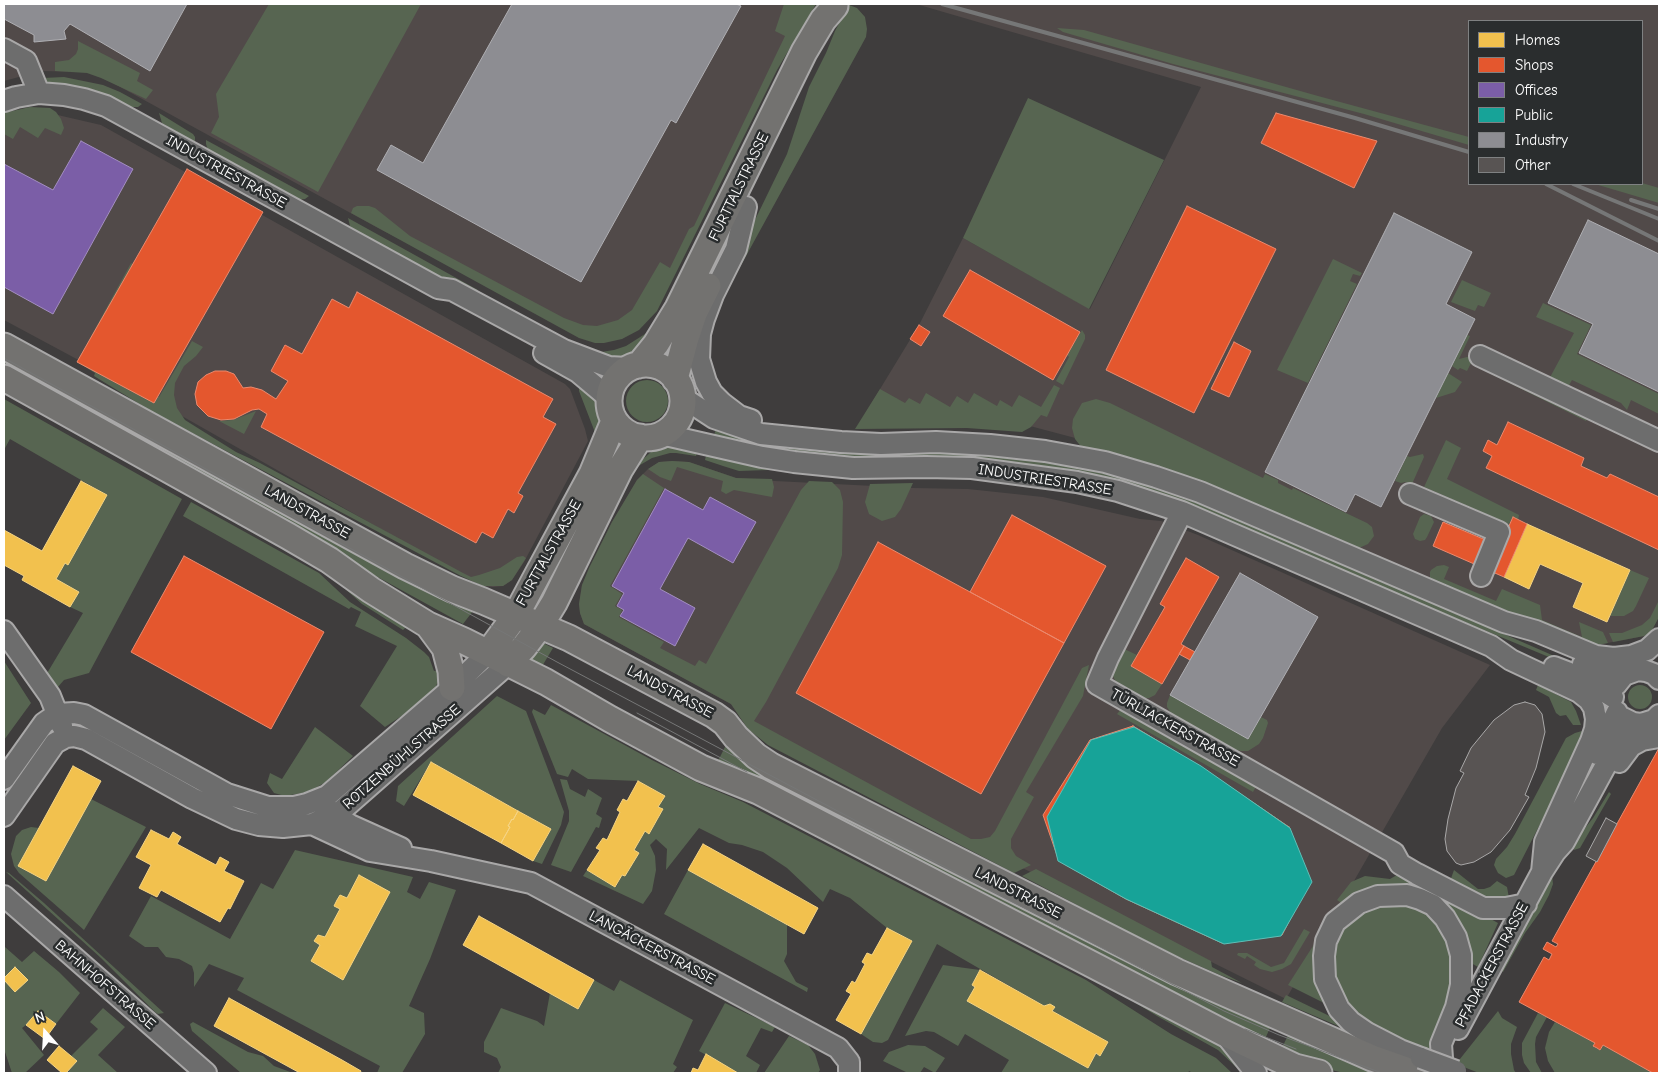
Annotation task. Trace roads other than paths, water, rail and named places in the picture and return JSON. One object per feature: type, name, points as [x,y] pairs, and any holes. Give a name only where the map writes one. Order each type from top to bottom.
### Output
[{"type":"main road","name":"FURTTALSTRASSE","points":[[679,388],[686,338],[694,314],[819,56],[836,5]]},
{"type":"main road","name":"FURTTALSTRASSE","points":[[633,367],[656,344],[678,308],[694,279],[804,52],[823,20],[836,5]]},
{"type":"main road","name":"LANDSTRASSE","points":[[4,346],[405,566],[452,589],[575,641],[714,715],[725,723],[736,737],[756,756],[771,766],[1005,886],[1177,972],[1372,1058],[1416,1068]]},
{"type":"main road","points":[[649,364],[660,367],[668,372],[679,388],[682,409],[678,419],[671,428],[651,436],[630,434],[621,429],[612,410],[614,383],[620,375],[633,367],[649,364]]},
{"type":"main road","name":"LANDSTRASSE","points":[[4,378],[288,536],[329,560],[371,590],[428,626],[459,638],[546,682],[701,768],[758,790],[1224,1033],[1295,1067],[1319,1073]]},
{"type":"main road","name":"FURTTALSTRASSE","points":[[498,658],[516,615],[592,474],[612,410]]},
{"type":"main road","name":"FURTTALSTRASSE","points":[[498,658],[524,647],[540,626],[554,602],[620,469],[651,436]]},
{"type":"main road","points":[[428,626],[445,648],[451,670],[452,688]]},
{"type":"street","points":[[4,49],[26,61],[40,93]]},
{"type":"street","name":"INDUSTRIESTRASSE","points":[[4,101],[40,93],[64,94],[84,98],[106,106],[438,288],[452,290],[564,350],[610,367],[633,367]]},
{"type":"street","name":"INDUSTRIESTRASSE","points":[[746,207],[736,249],[713,295],[704,319],[699,348],[700,365],[712,393],[722,404],[739,416],[800,438]]},
{"type":"street","name":"INDUSTRIESTRASSE","points":[[438,288],[445,297],[578,372],[612,410]]},
{"type":"street","points":[[1480,356],[1659,441]]},
{"type":"street","name":"INDUSTRIESTRASSE","points":[[679,388],[714,418],[761,434],[861,443],[936,442],[990,445],[1045,451],[1105,462],[1200,492],[1504,622],[1536,631],[1596,656],[1614,658],[1631,656],[1647,650],[1659,639]]},
{"type":"street","name":"INDUSTRIESTRASSE","points":[[651,436],[794,462],[853,468],[926,466],[972,468],[1077,482],[1118,491],[1182,512],[1491,646],[1514,651],[1585,679],[1621,711]]},
{"type":"street","points":[[1410,494],[1499,532],[1482,576]]},
{"type":"street","name":"TÜRLIACKERSTRASSE","points":[[1182,512],[1108,658],[1097,684],[1394,853],[1400,864],[1483,908],[1506,908],[1526,904]]},
{"type":"street","name":"INDUSTRIESTRASSE","points":[[1504,622],[1528,637],[1590,667],[1624,676]]},
{"type":"street","points":[[4,631],[50,696],[66,737],[55,743],[46,754],[4,816]]},
{"type":"street","name":"INDUSTRIESTRASSE","points":[[1491,646],[1511,660],[1579,692],[1589,700],[1594,708]]},
{"type":"street","name":"ROTZENBÜHLSTRASSE","points":[[58,714],[74,713],[84,715],[227,794],[277,808],[294,807],[315,802],[331,793],[452,688],[498,658]]},
{"type":"street","name":"ROTZENBÜHLSTRASSE","points":[[66,737],[74,736],[86,739],[192,798],[236,819],[259,825],[283,827],[312,824],[335,815],[366,791],[498,658]]},
{"type":"street","points":[[1624,676],[1638,670],[1655,670]]},
{"type":"street","name":"PFADACKERSTRASSE","points":[[1559,847],[1557,838],[1621,711],[1614,689],[1618,681],[1624,676]]},
{"type":"street","name":"PFADACKERSTRASSE","points":[[1542,872],[1545,842],[1595,729],[1594,708]]},
{"type":"street","points":[[1621,711],[1641,724],[1658,726]]},
{"type":"street","points":[[4,779],[44,723],[58,714]]},
{"type":"street","name":"PFADACKERSTRASSE","points":[[1454,1067],[1542,872],[1559,847],[1572,838],[1588,817],[1622,757],[1631,746],[1642,740],[1658,726]]},
{"type":"street","points":[[312,824],[315,802]]},
{"type":"street","name":"LANGÄCKERSTRASSE","points":[[315,802],[378,838],[431,861]]},
{"type":"street","name":"LANGÄCKERSTRASSE","points":[[312,824],[370,851],[431,861],[531,883],[838,1048],[849,1062],[849,1073]]},
{"type":"street","points":[[1407,895],[1420,898],[1433,906],[1445,918],[1456,937],[1461,955],[1461,985],[1456,1007],[1441,1044],[1454,1067],[1416,1068],[1400,1050],[1367,1033],[1351,1022],[1339,1009],[1325,979],[1324,956],[1326,941],[1335,922],[1359,903],[1378,896],[1407,895]]},
{"type":"street","name":"BAHNHOFSTRASSE","points":[[4,896],[206,1073]]},
{"type":"street","points":[[1224,1033],[1256,1073]]},
{"type":"tram line","points":[[4,358],[557,662],[864,825],[1224,1011],[1279,1035],[1382,1073]]},
{"type":"tram line","points":[[637,713],[747,772]]},
{"type":"tram line","points":[[1245,1029],[1296,1049]]},
{"type":"railway","points":[[942,4],[1355,118],[1468,152]]},
{"type":"railway","points":[[1548,185],[1659,241]]},
{"type":"railway","points":[[1575,185],[1659,219]]},
{"type":"railway","points":[[1631,200],[1659,209]]}]
